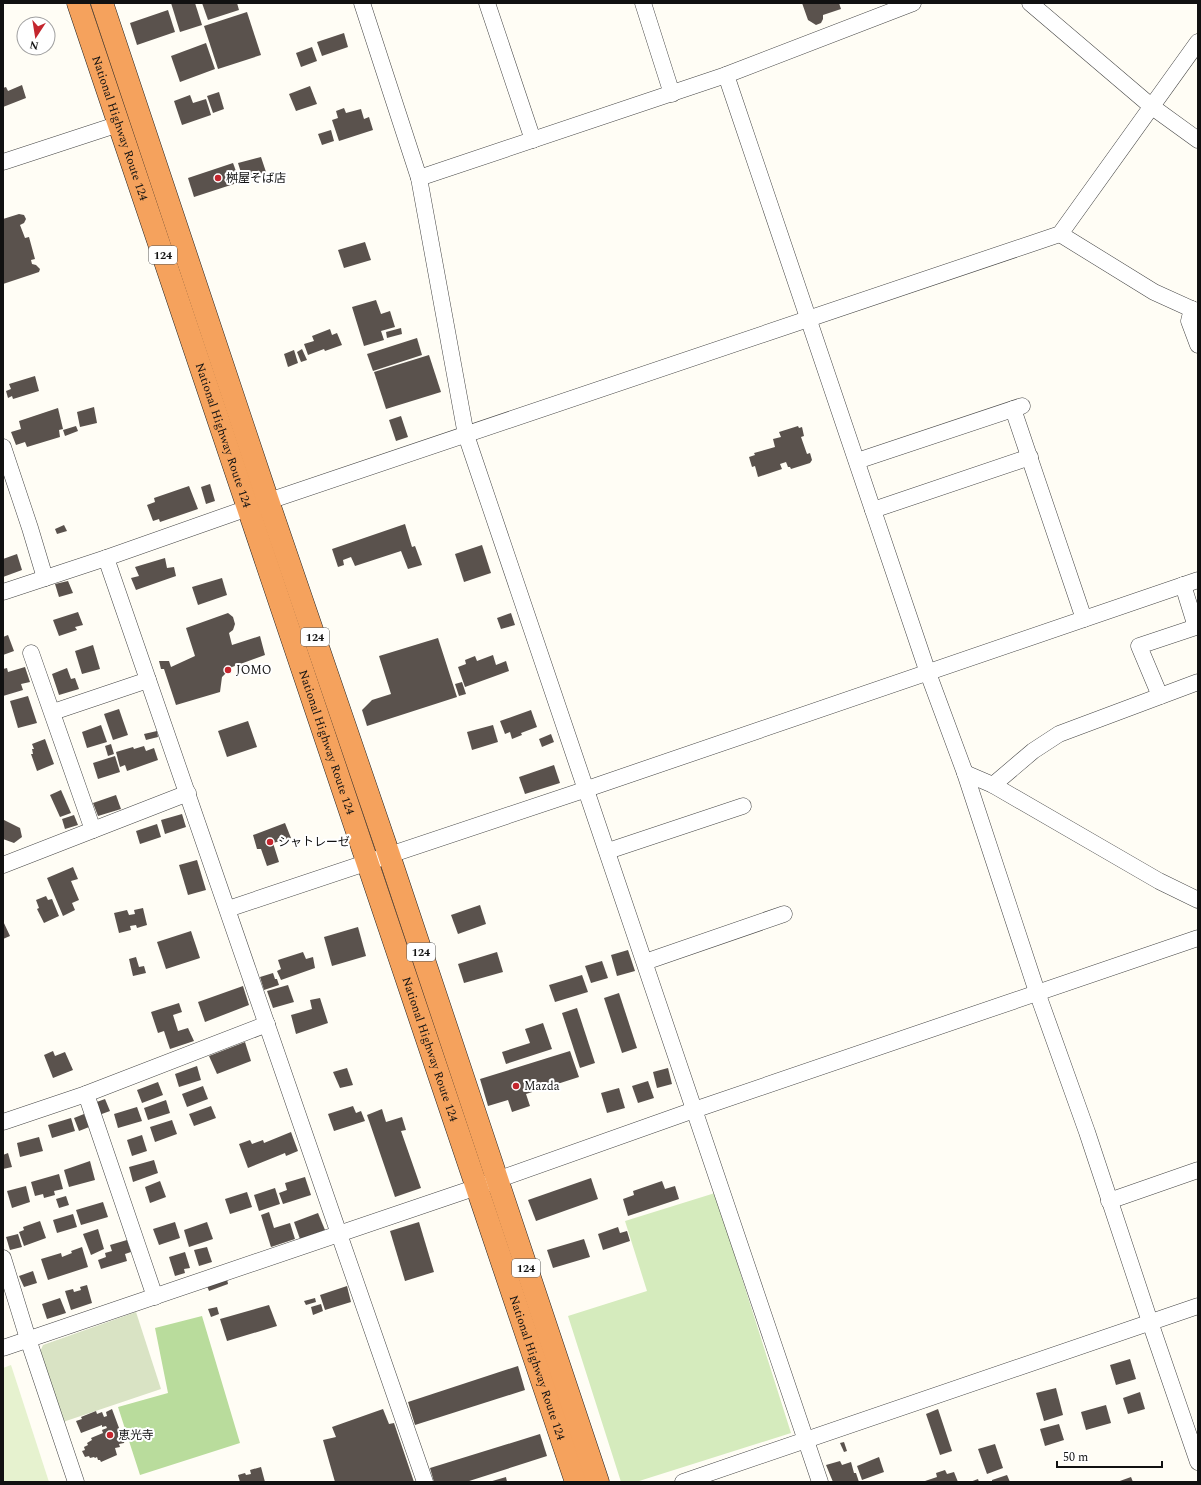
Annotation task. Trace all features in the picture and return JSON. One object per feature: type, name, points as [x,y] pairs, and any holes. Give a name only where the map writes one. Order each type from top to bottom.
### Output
[{"type":"highway","name":"National Highway Route 124","points":[[78,3],[119,124],[258,505],[389,856],[576,1482]]},
{"type":"highway","name":"National Highway Route 124","points":[[102,3],[367,862],[598,1482]]},
{"type":"street","points":[[362,3],[419,178],[466,435],[608,851],[820,1482]]},
{"type":"street","points":[[487,3],[532,140]]},
{"type":"street","points":[[643,3],[672,94]]},
{"type":"street","points":[[419,178],[726,75],[913,3]]},
{"type":"street","points":[[1030,3],[1151,106],[1198,140]]},
{"type":"street","points":[[3,592],[1060,234],[1198,42]]},
{"type":"street","points":[[726,75],[928,673],[965,773],[1037,992],[1087,1132],[1198,1462]]},
{"type":"street","points":[[3,162],[119,124]]},
{"type":"street","points":[[1060,234],[1154,292],[1195,310],[1189,321],[1198,345]]},
{"type":"street","points":[[857,461],[1018,408],[1030,457],[1084,619]]},
{"type":"street","points":[[3,447],[7,473],[45,578]]},
{"type":"street","points":[[873,510],[1030,457]]},
{"type":"street","points":[[106,558],[426,1482]]},
{"type":"street","points":[[228,909],[587,789],[1191,582],[1196,627],[1139,646],[1160,696]]},
{"type":"street","points":[[31,653],[53,712],[93,830]]},
{"type":"street","points":[[53,712],[148,680]]},
{"type":"street","points":[[994,785],[1033,751],[1059,734],[1198,682]]},
{"type":"street","points":[[965,773],[994,785],[1159,881],[1198,900]]},
{"type":"street","points":[[3,865],[188,793]]},
{"type":"street","points":[[608,851],[743,806]]},
{"type":"street","points":[[645,962],[784,914]]},
{"type":"street","points":[[3,1348],[339,1234],[694,1110],[1198,938]]},
{"type":"street","points":[[3,1122],[86,1094],[267,1024]]},
{"type":"street","points":[[86,1094],[155,1297]]},
{"type":"street","points":[[1109,1201],[1198,1170]]},
{"type":"street","points":[[3,1258],[28,1339],[76,1482]]},
{"type":"street","points":[[682,1482],[1198,1306]]},
{"type":"green space","points":[[715,1193],[791,1433],[636,1482],[621,1482],[568,1316],[647,1291],[625,1221]]},
{"type":"green space","points":[[136,1312],[161,1389],[63,1422],[40,1352],[43,1345]]},
{"type":"green space","points":[[202,1316],[240,1443],[140,1475],[118,1407],[168,1393],[155,1328]]},
{"type":"green space","points":[[11,1365],[49,1482],[3,1482],[3,1368]]},
{"type":"building","points":[[171,3],[195,3],[202,25],[180,32]]},
{"type":"building","points":[[202,3],[237,3],[239,10],[208,20]]},
{"type":"building","points":[[802,3],[839,3],[841,9],[823,15],[821,23],[816,25],[808,20]]},
{"type":"building","points":[[168,10],[175,32],[137,45],[130,23]]},
{"type":"building","points":[[247,12],[261,55],[218,69],[204,26]]},
{"type":"building","points":[[344,33],[348,47],[322,56],[317,42]]},
{"type":"building","points":[[206,43],[215,69],[180,82],[171,56]]},
{"type":"building","points":[[312,47],[317,61],[301,67],[296,53]]},
{"type":"building","points":[[22,85],[26,98],[3,107],[3,88],[6,87],[8,91]]},
{"type":"building","points":[[310,86],[317,104],[296,111],[289,94]]},
{"type":"building","points":[[219,92],[224,109],[213,113],[207,96]]},
{"type":"building","points":[[190,95],[193,103],[206,99],[211,115],[182,125],[174,101]]},
{"type":"building","points":[[344,108],[346,113],[361,109],[364,119],[369,117],[373,130],[339,141],[332,120],[338,118],[336,111]]},
{"type":"building","points":[[331,130],[334,141],[322,145],[318,134]]},
{"type":"building","points":[[261,157],[266,172],[243,179],[238,163]]},
{"type":"building","points":[[233,163],[240,182],[194,197],[188,178]]},
{"type":"building","points":[[19,214],[24,215],[26,219],[24,223],[20,225],[25,238],[29,237],[35,259],[31,260],[32,264],[36,265],[40,269],[39,272],[3,284],[3,219]]},
{"type":"building","points":[[365,242],[371,260],[344,268],[338,250]]},
{"type":"building","points":[[376,300],[381,314],[390,311],[395,327],[381,331],[384,340],[364,346],[352,307]]},
{"type":"building","points":[[401,328],[402,334],[387,338],[386,332]]},
{"type":"building","points":[[330,329],[332,335],[337,333],[342,345],[325,351],[324,349],[308,355],[304,344],[314,341],[312,336]]},
{"type":"building","points":[[417,338],[422,355],[373,371],[367,354]]},
{"type":"building","points":[[302,349],[307,360],[301,362],[297,352]]},
{"type":"building","points":[[294,350],[298,363],[288,367],[284,354]]},
{"type":"building","points":[[429,355],[441,392],[386,409],[374,372]]},
{"type":"building","points":[[35,376],[39,391],[13,399],[12,396],[8,398],[6,391],[11,389],[9,384]]},
{"type":"building","points":[[94,407],[97,423],[80,427],[77,412]]},
{"type":"building","points":[[58,408],[63,429],[59,430],[60,437],[27,447],[25,442],[16,445],[11,432],[21,429],[19,421]]},
{"type":"building","points":[[401,416],[408,437],[396,441],[389,420]]},
{"type":"building","points":[[76,426],[78,431],[65,436],[63,430]]},
{"type":"building","points":[[798,426],[799,428],[802,427],[804,436],[801,437],[807,454],[810,453],[812,460],[810,463],[791,469],[788,467],[786,462],[780,464],[782,469],[758,477],[755,466],[752,467],[749,457],[755,455],[754,453],[775,447],[773,439],[781,437],[779,432]]},
{"type":"building","points":[[210,484],[215,501],[206,504],[201,487]]},
{"type":"building","points":[[189,486],[198,509],[160,522],[159,519],[153,521],[147,505],[155,502],[154,498]]},
{"type":"building","points":[[405,524],[412,547],[415,546],[422,565],[408,569],[401,551],[355,566],[351,557],[343,560],[344,565],[338,567],[332,549]]},
{"type":"building","points":[[64,525],[67,531],[57,534],[55,529]]},
{"type":"building","points":[[482,545],[491,573],[464,582],[455,554]]},
{"type":"building","points":[[17,554],[22,570],[3,577],[3,559]]},
{"type":"building","points":[[165,558],[167,568],[174,567],[176,576],[136,590],[131,578],[139,576],[135,567]]},
{"type":"building","points":[[222,578],[227,595],[198,605],[192,587]]},
{"type":"building","points":[[68,581],[73,593],[59,597],[55,584]]},
{"type":"building","points":[[78,612],[83,625],[75,627],[77,630],[59,636],[53,620]]},
{"type":"building","points":[[228,613],[233,617],[235,624],[233,630],[229,633],[232,645],[260,636],[265,655],[232,667],[222,677],[220,692],[176,705],[164,669],[161,669],[159,661],[169,661],[171,667],[195,656],[186,628]]},
{"type":"building","points":[[511,613],[515,625],[501,629],[497,618]]},
{"type":"building","points":[[8,635],[14,651],[3,655],[3,637]]},
{"type":"building","points":[[438,638],[457,697],[367,726],[362,710],[372,700],[391,694],[379,656]]},
{"type":"building","points":[[93,645],[100,669],[82,674],[75,651]]},
{"type":"building","points":[[493,655],[496,665],[506,661],[509,671],[465,687],[458,667],[466,664],[465,660],[475,656],[477,661]]},
{"type":"building","points":[[25,667],[30,682],[21,684],[23,690],[3,696],[3,669],[7,668],[8,672]]},
{"type":"building","points":[[67,668],[71,679],[75,678],[79,689],[59,695],[52,674]]},
{"type":"building","points":[[462,682],[466,694],[459,696],[455,684]]},
{"type":"building","points":[[28,696],[37,723],[18,728],[10,701]]},
{"type":"building","points":[[119,709],[128,735],[113,740],[104,714]]},
{"type":"building","points":[[531,710],[537,727],[521,733],[522,735],[512,739],[510,732],[505,734],[500,721]]},
{"type":"building","points":[[248,721],[257,747],[227,757],[218,731]]},
{"type":"building","points":[[101,725],[107,742],[87,748],[82,732]]},
{"type":"building","points":[[493,725],[498,742],[472,750],[467,732]]},
{"type":"building","points":[[157,731],[158,737],[146,740],[144,734]]},
{"type":"building","points":[[551,734],[554,742],[542,747],[539,739]]},
{"type":"building","points":[[45,739],[54,764],[37,771],[31,754],[33,754],[32,749],[34,749],[32,744]]},
{"type":"building","points":[[111,744],[114,754],[108,756],[105,746]]},
{"type":"building","points":[[144,746],[146,751],[154,748],[158,760],[127,771],[125,765],[120,767],[116,752],[133,747],[134,749]]},
{"type":"building","points":[[115,756],[120,772],[98,779],[93,763]]},
{"type":"building","points":[[554,765],[560,783],[525,794],[519,777]]},
{"type":"building","points":[[61,790],[71,813],[60,817],[50,795]]},
{"type":"building","points":[[116,795],[121,809],[98,816],[93,803]]},
{"type":"building","points":[[182,814],[186,827],[165,834],[161,820]]},
{"type":"building","points":[[74,815],[78,825],[65,829],[62,819]]},
{"type":"building","points":[[4,820],[20,828],[22,837],[14,843],[3,839]]},
{"type":"building","points":[[285,823],[291,838],[273,843],[279,862],[267,866],[261,849],[257,849],[253,835]]},
{"type":"building","points":[[157,824],[161,837],[140,844],[136,831]]},
{"type":"building","points":[[197,860],[206,890],[188,895],[179,865]]},
{"type":"building","points":[[73,867],[78,879],[71,881],[79,900],[72,903],[75,910],[63,916],[47,878]]},
{"type":"building","points":[[46,896],[48,900],[52,899],[59,916],[44,923],[37,909],[39,908],[36,900]]},
{"type":"building","points":[[480,905],[486,924],[458,934],[451,915]]},
{"type":"building","points":[[143,908],[147,925],[137,928],[136,925],[130,926],[131,930],[119,933],[114,913],[127,910],[129,915],[135,914],[134,910]]},
{"type":"building","points":[[3,921],[10,936],[3,939]]},
{"type":"building","points":[[358,927],[366,956],[332,966],[324,937]]},
{"type":"building","points":[[191,931],[200,958],[166,969],[157,942]]},
{"type":"building","points":[[628,950],[635,971],[617,976],[611,955]]},
{"type":"building","points":[[303,952],[306,959],[313,957],[315,968],[281,980],[277,971],[281,969],[278,960]]},
{"type":"building","points":[[497,952],[503,972],[464,983],[458,964]]},
{"type":"building","points":[[136,957],[139,967],[144,966],[146,973],[133,976],[129,959]]},
{"type":"building","points":[[602,961],[608,978],[591,983],[585,966]]},
{"type":"building","points":[[273,973],[279,985],[264,990],[260,977]]},
{"type":"building","points":[[582,975],[588,992],[555,1002],[549,985]]},
{"type":"building","points":[[288,985],[294,1002],[273,1008],[267,991]]},
{"type":"building","points":[[243,986],[249,1005],[205,1022],[198,1002]]},
{"type":"building","points":[[619,993],[637,1048],[622,1053],[604,998]]},
{"type":"building","points":[[320,998],[328,1023],[296,1034],[291,1015],[312,1009],[310,1000]]},
{"type":"building","points":[[179,1003],[182,1012],[173,1015],[178,1031],[188,1028],[194,1041],[170,1049],[164,1031],[158,1033],[151,1012]]},
{"type":"building","points":[[577,1008],[595,1063],[580,1068],[562,1013]]},
{"type":"building","points":[[543,1023],[552,1049],[506,1064],[502,1052],[530,1043],[525,1029]]},
{"type":"building","points":[[245,1042],[251,1061],[217,1074],[209,1056]]},
{"type":"building","points":[[53,1051],[55,1056],[65,1052],[73,1070],[53,1078],[44,1055]]},
{"type":"building","name":"Mazda","points":[[570,1051],[579,1077],[526,1094],[530,1106],[512,1112],[508,1100],[488,1106],[480,1079]]},
{"type":"building","points":[[197,1066],[201,1080],[179,1087],[175,1074]]},
{"type":"building","points":[[347,1068],[353,1085],[340,1088],[333,1072]]},
{"type":"building","points":[[668,1068],[672,1084],[657,1088],[653,1072]]},
{"type":"building","points":[[648,1081],[654,1098],[638,1103],[632,1086]]},
{"type":"building","points":[[158,1082],[163,1095],[142,1103],[137,1090]]},
{"type":"building","points":[[203,1086],[208,1099],[187,1107],[182,1094]]},
{"type":"building","points":[[619,1088],[625,1108],[607,1113],[601,1093]]},
{"type":"building","points":[[105,1099],[110,1111],[99,1115],[94,1103]]},
{"type":"building","points":[[166,1100],[170,1113],[148,1120],[144,1108]]},
{"type":"building","points":[[211,1106],[216,1118],[194,1126],[189,1114]]},
{"type":"building","points":[[353,1106],[356,1113],[361,1111],[365,1121],[334,1131],[328,1114]]},
{"type":"building","points":[[137,1107],[142,1121],[118,1128],[114,1114]]},
{"type":"building","points":[[382,1109],[386,1122],[402,1117],[406,1130],[401,1131],[421,1188],[395,1197],[367,1115]]},
{"type":"building","points":[[84,1114],[89,1127],[79,1131],[74,1118]]},
{"type":"building","points":[[71,1118],[75,1131],[52,1138],[48,1125]]},
{"type":"building","points":[[172,1120],[177,1134],[155,1142],[150,1127]]},
{"type":"building","points":[[291,1132],[298,1151],[286,1156],[285,1153],[248,1168],[239,1144],[250,1140],[252,1144],[263,1140],[264,1143]]},
{"type":"building","points":[[142,1135],[147,1151],[132,1156],[127,1140]]},
{"type":"building","points":[[39,1137],[43,1151],[20,1157],[17,1143]]},
{"type":"building","points":[[8,1153],[12,1167],[3,1169],[3,1155]]},
{"type":"building","points":[[154,1160],[158,1173],[133,1182],[129,1167]]},
{"type":"building","points":[[90,1161],[95,1180],[69,1187],[64,1170]]},
{"type":"building","points":[[59,1174],[63,1189],[54,1191],[55,1195],[44,1198],[43,1194],[35,1196],[31,1182]]},
{"type":"building","points":[[305,1177],[311,1195],[283,1204],[279,1193],[287,1190],[285,1183]]},
{"type":"building","points":[[591,1178],[598,1199],[536,1221],[528,1200]]},
{"type":"building","points":[[160,1181],[166,1197],[150,1203],[145,1187]]},
{"type":"building","points":[[662,1181],[665,1189],[675,1186],[679,1199],[628,1216],[623,1199],[634,1195],[633,1191]]},
{"type":"building","points":[[26,1186],[30,1202],[12,1208],[7,1191]]},
{"type":"building","points":[[275,1188],[280,1204],[259,1211],[254,1195]]},
{"type":"building","points":[[247,1192],[252,1207],[230,1214],[225,1199]]},
{"type":"building","points":[[66,1196],[69,1205],[59,1208],[56,1199]]},
{"type":"building","points":[[103,1202],[108,1217],[81,1225],[76,1210]]},
{"type":"building","points":[[269,1212],[274,1228],[290,1223],[295,1239],[271,1247],[261,1215]]},
{"type":"building","points":[[318,1213],[325,1230],[300,1239],[294,1222]]},
{"type":"building","points":[[73,1214],[77,1227],[57,1233],[53,1220]]},
{"type":"building","points":[[40,1221],[46,1238],[24,1246],[19,1232],[24,1230],[23,1227]]},
{"type":"building","points":[[175,1222],[180,1238],[159,1245],[153,1229]]},
{"type":"building","points":[[207,1222],[213,1239],[189,1247],[184,1230]]},
{"type":"building","points":[[419,1222],[434,1272],[405,1281],[390,1231]]},
{"type":"building","points":[[618,1227],[620,1233],[627,1231],[630,1241],[603,1250],[598,1234]]},
{"type":"building","points":[[98,1229],[104,1249],[91,1255],[83,1234]]},
{"type":"building","points":[[18,1234],[22,1247],[10,1250],[6,1237]]},
{"type":"building","points":[[584,1239],[590,1257],[553,1268],[547,1250]]},
{"type":"building","points":[[127,1240],[131,1252],[125,1254],[127,1261],[101,1269],[98,1260],[106,1257],[105,1253],[112,1251],[110,1245]]},
{"type":"building","points":[[82,1247],[88,1267],[48,1280],[41,1259],[61,1253],[62,1257],[72,1253],[71,1251]]},
{"type":"building","points":[[207,1247],[212,1262],[199,1266],[194,1250]]},
{"type":"building","points":[[185,1252],[190,1268],[184,1269],[185,1273],[175,1276],[169,1257]]},
{"type":"building","points":[[33,1271],[37,1283],[24,1287],[19,1276]]},
{"type":"building","points":[[227,1279],[228,1284],[209,1291],[207,1286]]},
{"type":"building","points":[[87,1285],[92,1303],[71,1310],[65,1291],[73,1289],[74,1292],[81,1290],[80,1287]]},
{"type":"building","points":[[347,1286],[351,1302],[325,1310],[320,1295]]},
{"type":"building","points":[[60,1298],[66,1313],[47,1319],[42,1304]]},
{"type":"building","points":[[315,1298],[316,1302],[306,1305],[304,1301]]},
{"type":"building","points":[[321,1304],[323,1311],[313,1315],[311,1307]]},
{"type":"building","points":[[269,1305],[277,1326],[227,1341],[220,1319]]},
{"type":"building","points":[[217,1307],[219,1314],[211,1317],[208,1309]]},
{"type":"building","points":[[1130,1359],[1136,1379],[1116,1385],[1110,1365]]},
{"type":"building","points":[[518,1366],[525,1390],[415,1425],[408,1402]]},
{"type":"building","points":[[1056,1388],[1063,1415],[1044,1421],[1036,1393]]},
{"type":"building","points":[[1140,1392],[1145,1409],[1128,1414],[1123,1398]]},
{"type":"building","points":[[1106,1405],[1111,1423],[1086,1430],[1081,1412]]},
{"type":"building","name":"恵光寺","points":[[112,1409],[122,1436],[125,1439],[124,1443],[119,1444],[120,1447],[115,1448],[117,1455],[101,1462],[97,1457],[85,1457],[82,1451],[85,1450],[84,1447],[88,1445],[87,1443],[92,1440],[91,1438],[103,1433],[102,1430],[107,1428],[106,1426],[102,1427],[102,1425],[81,1433],[76,1421],[82,1419],[81,1417],[96,1411],[97,1414],[102,1412],[104,1417],[107,1416],[106,1412]]},
{"type":"building","points":[[383,1409],[389,1424],[394,1423],[414,1482],[335,1482],[323,1440],[336,1437],[332,1427]]},
{"type":"building","points":[[938,1409],[952,1451],[940,1455],[926,1414]]},
{"type":"building","points":[[1059,1424],[1064,1440],[1045,1446],[1040,1429]]},
{"type":"building","points":[[540,1434],[547,1456],[466,1482],[434,1482],[430,1468]]},
{"type":"building","points":[[844,1442],[847,1451],[844,1452],[840,1443]]},
{"type":"building","points":[[995,1444],[1003,1468],[987,1474],[978,1449]]},
{"type":"building","points":[[879,1457],[884,1472],[862,1480],[857,1466]]},
{"type":"building","points":[[840,1461],[842,1465],[851,1462],[854,1473],[856,1473],[859,1482],[833,1482],[826,1465]]},
{"type":"building","points":[[261,1467],[265,1482],[240,1482],[238,1475],[245,1473],[246,1475],[251,1474],[250,1470]]},
{"type":"building","points":[[945,1470],[947,1474],[954,1472],[958,1482],[922,1482],[937,1477],[936,1473]]},
{"type":"building","points":[[1007,1475],[1010,1482],[992,1482],[992,1480]]},
{"type":"building","points":[[506,1477],[507,1482],[489,1482]]},
{"type":"building","points":[[1131,1477],[1133,1482],[1117,1482]]},
{"type":"building","points":[[978,1479],[979,1482],[970,1482]]},
{"type":"place","name":"桝屋そば店","points":[[218,178]]},
{"type":"place","name":"JOMO","points":[[228,670]]},
{"type":"place","name":"シャトレーゼ","points":[[270,842]]},
{"type":"place","name":"Mazda","points":[[516,1086]]},
{"type":"place","name":"恵光寺","points":[[110,1435]]}]
